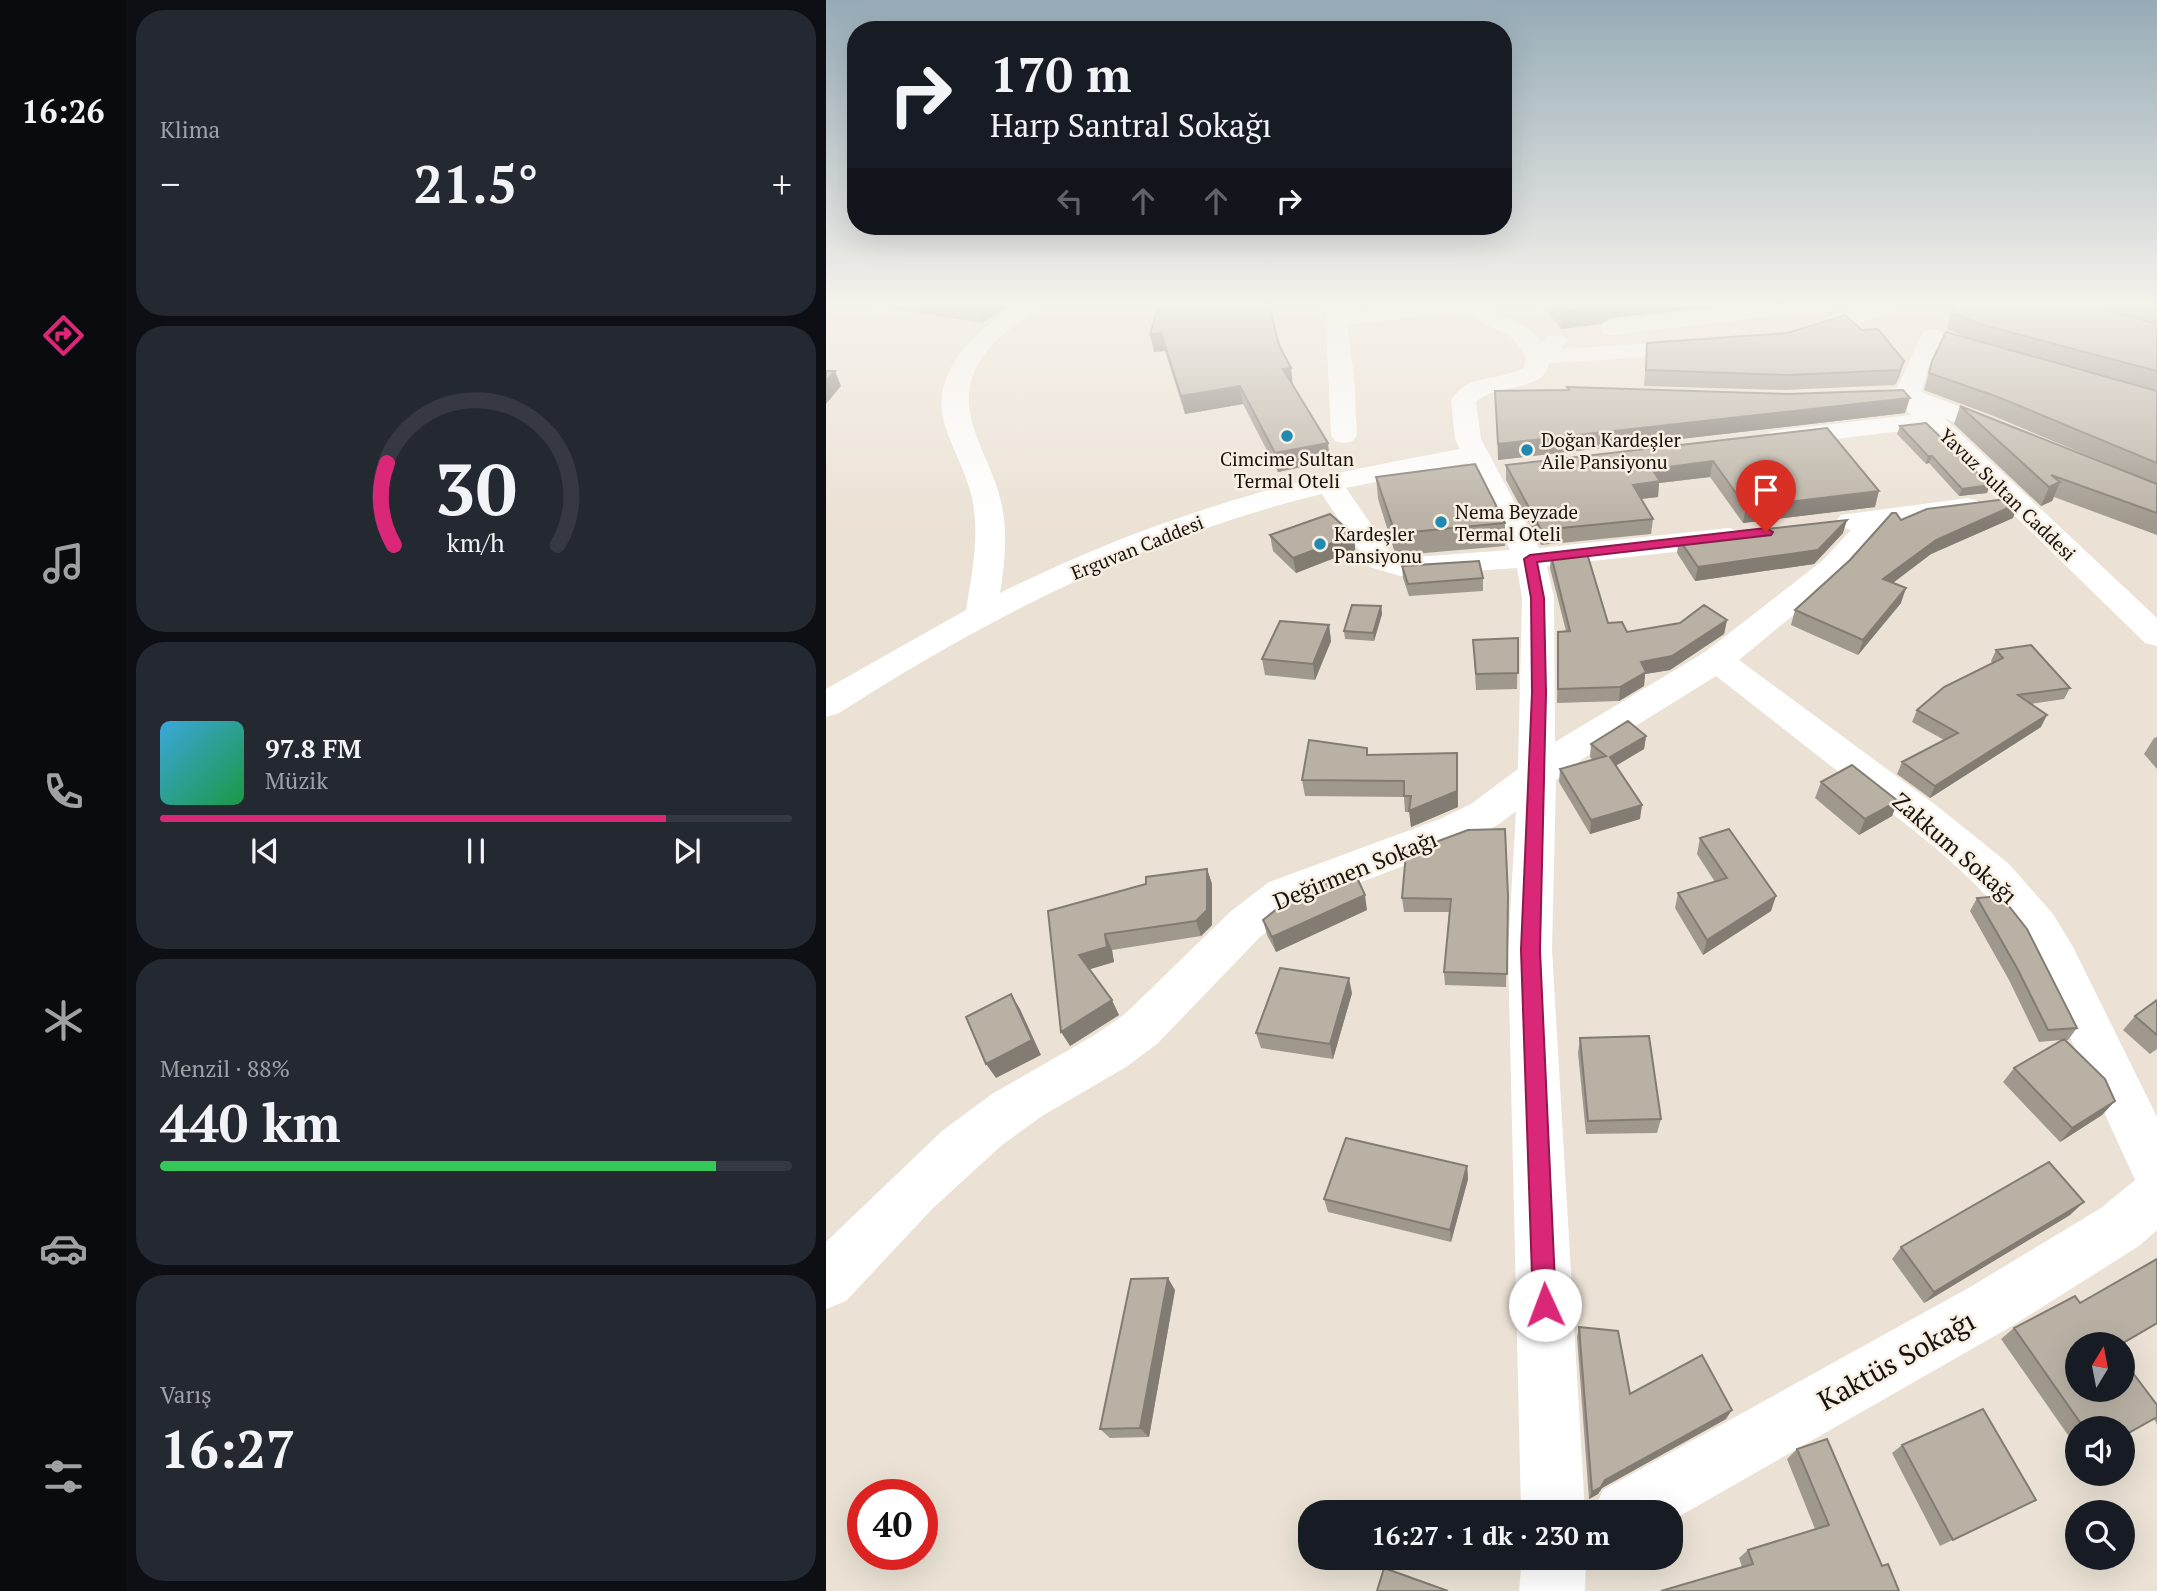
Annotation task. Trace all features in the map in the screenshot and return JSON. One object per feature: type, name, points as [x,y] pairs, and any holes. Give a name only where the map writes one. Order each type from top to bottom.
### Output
[{"type":"street","points":[[962,376],[955,411],[982,481],[989,512],[990,534],[981,615]]},
{"type":"street","points":[[1340,376],[1344,435]]},
{"type":"street","points":[[1527,376],[1520,380],[1476,388],[1463,400],[1465,428],[1489,465],[1530,559],[1538,598],[1538,772],[1531,950],[1553,1500]]},
{"type":"street","points":[[1907,395],[1909,376]]},
{"type":"street","points":[[1520,380],[1549,389]]},
{"type":"street","points":[[1828,399],[1907,395],[2024,441]]},
{"type":"street","name":"Yavuz Sultan Caddesi","points":[[1907,395],[2157,636]]},
{"type":"street","points":[[1754,440],[1930,420]]},
{"type":"street","name":"Erguvan Caddesi","points":[[826,705],[924,644],[981,615],[1162,534],[1243,506],[1329,485],[1489,465]]},
{"type":"street","points":[[1329,485],[1375,555],[1389,564],[1419,566],[1530,559],[1752,534]]},
{"type":"street","points":[[1822,525],[2014,501]]},
{"type":"street","name":"Değirmen Sokağı","points":[[826,1281],[980,1132],[1035,1093],[1140,1030],[1229,937],[1259,911],[1284,894],[1454,830],[1509,798],[1538,772],[1600,730],[1657,699],[1717,660],[1833,566],[1877,518]]},
{"type":"street","name":"Zakkum Sokağı","points":[[1717,660],[1923,816],[1994,876],[2017,900],[2038,926],[2057,960],[2157,1171]]},
{"type":"street","name":"Kaktüs Sokağı","points":[[1646,1500],[1992,1306],[2120,1227],[2157,1195]]},
{"type":"street","points":[[1552,1591],[1553,1570]]},
{"type":"building","points":[[1175,376],[1287,376],[1328,443],[1275,453],[1240,386],[1181,396]]},
{"type":"building","points":[[1938,376],[2104,376],[2157,391],[2157,463],[1998,397]]},
{"type":"building","points":[[1567,387],[1787,394],[1903,390],[1910,398],[1498,444],[1495,391],[1569,390]]},
{"type":"building","points":[[1960,406],[2157,484],[2157,513],[2051,475],[2060,482],[2049,487]]},
{"type":"building","points":[[1926,423],[1990,485],[1962,489],[1900,426]]},
{"type":"building","points":[[1827,428],[1879,491],[1746,507],[1713,461],[1652,469],[1660,481],[1633,485],[1653,519],[1541,530],[1506,465]]},
{"type":"building","points":[[1475,464],[1505,523],[1401,533],[1394,530],[1376,477]]},
{"type":"building","points":[[2014,498],[2019,503],[1936,540],[1883,579],[1906,588],[1863,640],[1795,610],[1850,560],[1892,513],[1896,513],[1901,520],[1927,509]]},
{"type":"building","points":[[1330,514],[1354,535],[1293,558],[1270,535]]},
{"type":"building","points":[[1847,520],[1818,550],[1698,567],[1679,539]]},
{"type":"building","points":[[1586,550],[1608,623],[1622,622],[1627,632],[1680,623],[1704,605],[1727,620],[1672,656],[1641,662],[1646,672],[1620,687],[1558,689],[1558,632],[1570,631],[1551,555]]},
{"type":"building","points":[[1479,561],[1483,578],[1408,584],[1402,566]]},
{"type":"building","points":[[1352,605],[1381,606],[1373,633],[1344,631]]},
{"type":"building","points":[[1280,621],[1329,625],[1313,664],[1262,659]]},
{"type":"building","points":[[1518,638],[1518,673],[1476,674],[1473,640]]},
{"type":"building","points":[[2031,645],[2070,688],[2018,695],[2047,715],[1935,786],[1902,762],[1958,733],[1917,710],[1944,687],[2003,658],[1996,650]]},
{"type":"building","points":[[1628,721],[1646,736],[1610,757],[1642,805],[1591,820],[1560,769],[1606,756],[1591,744]]},
{"type":"building","points":[[1309,740],[1367,748],[1367,755],[1457,753],[1457,791],[1409,811],[1411,796],[1404,796],[1404,781],[1302,780]]},
{"type":"building","points":[[1852,765],[1898,801],[1865,819],[1821,782]]},
{"type":"building","points":[[1505,829],[1507,974],[1444,972],[1451,899],[1402,898],[1406,853],[1468,830]]},
{"type":"building","points":[[1729,829],[1776,896],[1707,940],[1678,893],[1727,878],[1700,838]]},
{"type":"building","points":[[1207,869],[1207,910],[1196,921],[1105,934],[1107,947],[1079,955],[1112,1000],[1061,1032],[1048,911],[1146,884],[1146,877]]},
{"type":"building","points":[[1354,871],[1365,895],[1272,937],[1263,920],[1288,900]]},
{"type":"building","points":[[2001,896],[2027,929],[2077,1028],[2048,1030],[1977,898]]},
{"type":"building","points":[[1280,968],[1349,978],[1330,1044],[1256,1033]]},
{"type":"building","points":[[1011,994],[1032,1040],[986,1064],[966,1017]]},
{"type":"building","points":[[2157,1000],[2157,1035],[2135,1016]]},
{"type":"building","points":[[1649,1036],[1661,1119],[1588,1121],[1580,1038]]},
{"type":"building","points":[[2064,1039],[2105,1079],[2115,1101],[2072,1128],[2014,1068]]},
{"type":"building","points":[[1346,1138],[1467,1166],[1450,1230],[1324,1199]]},
{"type":"building","points":[[2049,1162],[2084,1202],[1934,1292],[1901,1247]]},
{"type":"building","points":[[2157,1259],[2157,1323],[2135,1336],[2135,1332],[2065,1332],[2065,1401],[2014,1328],[2075,1296],[2080,1303]]},
{"type":"building","points":[[1168,1278],[1140,1428],[1100,1429],[1131,1279]]},
{"type":"building","points":[[1579,1327],[1618,1331],[1630,1394],[1702,1355],[1732,1410],[1605,1480],[1601,1487],[1592,1492]]},
{"type":"building","points":[[2135,1376],[2157,1405],[2157,1417],[2135,1429],[2135,1416],[2076,1416],[2066,1402],[2135,1402]]},
{"type":"building","points":[[1983,1409],[2036,1500],[1953,1540],[1902,1445]]},
{"type":"building","points":[[1827,1439],[1882,1566],[1888,1564],[1899,1591],[1661,1591],[1753,1564],[1748,1550],[1829,1525],[1797,1449]]},
{"type":"building","points":[[1383,1570],[1390,1570],[1448,1591],[1377,1591]]},
{"type":"place","name":"Cimcime Sultan Termal Oteli","points":[[1287,436]]},
{"type":"place","name":"Doğan Kardeşler Aile Pansiyonu","points":[[1527,450]]},
{"type":"place","name":"Nema Beyzade Termal Oteli","points":[[1441,522]]},
{"type":"place","name":"Kardeşler Pansiyonu","points":[[1320,544]]},
{"type":"route","points":[[1545,1305],[1531,950],[1539,693],[1538,598],[1530,559],[1766,532]]}]
